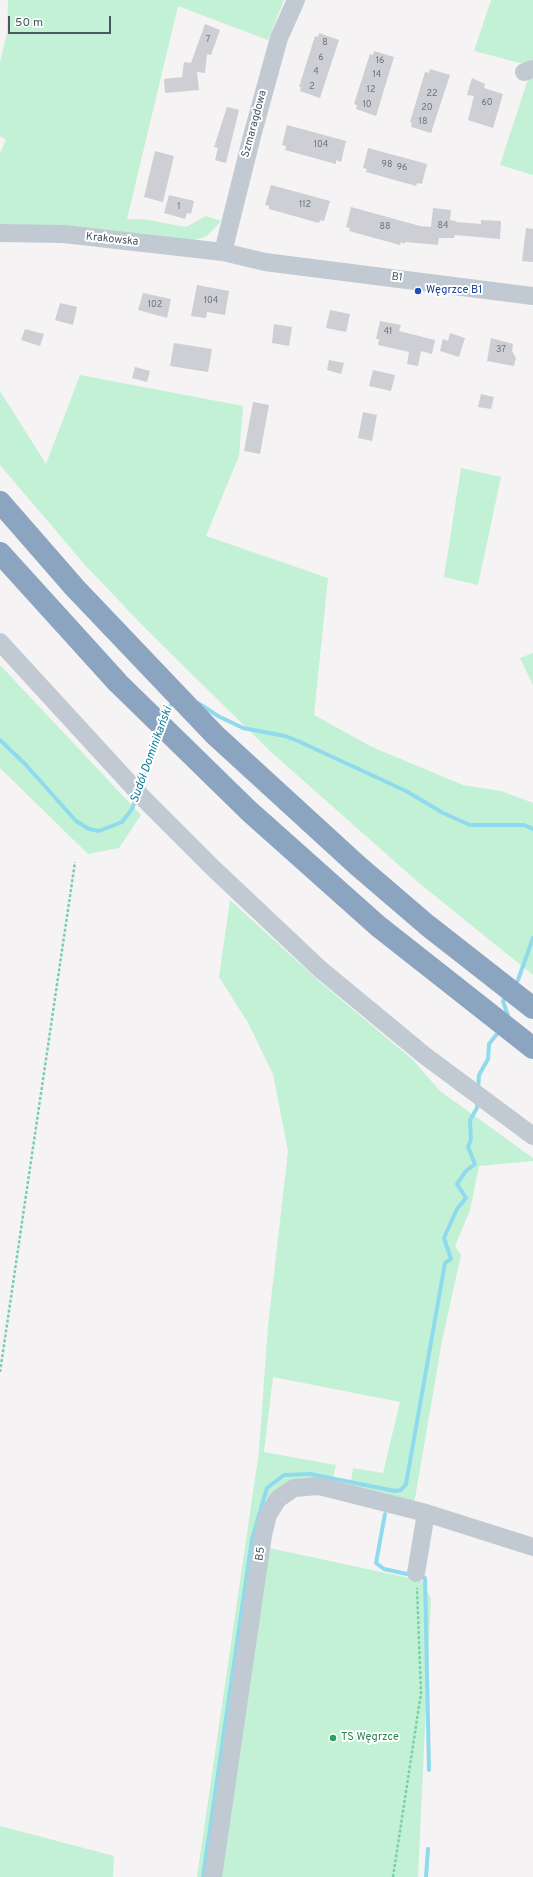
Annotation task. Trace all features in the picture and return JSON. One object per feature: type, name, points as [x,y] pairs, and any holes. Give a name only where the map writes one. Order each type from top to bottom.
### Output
[{"type":"highway","points":[[0,502],[74,588],[215,735],[357,865],[433,930],[533,1008]]},
{"type":"highway","points":[[0,553],[118,682],[249,812],[378,926],[533,1048]]},
{"type":"street","name":"Szmaragdowa","points":[[223,252],[250,143],[279,38],[296,0]]},
{"type":"street","name":"Krakowska","points":[[0,233],[64,234],[223,252],[265,262],[308,268]]},
{"type":"street","name":"B1","points":[[308,268],[533,296]]},
{"type":"street","points":[[0,642],[145,800],[213,868],[320,969],[424,1055],[533,1136]]},
{"type":"street","name":"B5","points":[[214,1877],[263,1535],[270,1510],[278,1499],[288,1491],[300,1487],[313,1486],[426,1513],[533,1547]]},
{"type":"street","points":[[416,1573],[426,1513]]},
{"type":"path","points":[[0,1372],[75,862]]},
{"type":"path","points":[[393,1877],[421,1693],[416,1573]]},
{"type":"green space","points":[[8,0],[284,0],[268,40],[178,6],[127,219],[143,219],[186,227],[206,216],[221,221],[207,236],[189,242],[0,227],[0,153],[6,140],[0,136],[0,62],[7,34]]},
{"type":"green space","points":[[491,0],[533,0],[533,63],[528,65],[474,51]]},
{"type":"green space","points":[[528,79],[533,79],[533,175],[500,165]]},
{"type":"green space","points":[[80,375],[243,406],[239,456],[206,536],[328,578],[314,715],[372,747],[463,785],[501,791],[533,803],[533,975],[419,883],[271,752],[145,628],[85,565],[0,465],[0,391],[46,464]]},
{"type":"green space","points":[[461,468],[501,477],[478,585],[444,577]]},
{"type":"green space","points":[[533,653],[533,685],[520,658]]},
{"type":"green space","points":[[0,665],[141,815],[119,848],[88,854],[0,768]]},
{"type":"green space","points":[[230,900],[320,982],[413,1060],[440,1091],[533,1158],[533,1161],[479,1166],[470,1210],[455,1246],[461,1255],[442,1341],[414,1504],[350,1488],[353,1468],[383,1473],[400,1402],[273,1377],[264,1452],[336,1465],[332,1482],[269,1498],[206,1877],[197,1877],[259,1451],[268,1326],[288,1151],[273,1074],[247,1021],[219,977]]},
{"type":"green space","name":"TS Węgrzce","points":[[269,1548],[423,1581],[431,1599],[418,1877],[221,1877]]},
{"type":"green space","points":[[0,1826],[114,1856],[113,1877],[0,1877]]},
{"type":"building","points":[[205,24],[220,30],[211,55],[207,54],[205,73],[197,72],[199,90],[165,93],[164,79],[182,77],[184,62],[191,63]]},
{"type":"building","points":[[319,33],[339,40],[320,98],[300,91],[301,87],[299,87],[315,36],[318,37]]},
{"type":"building","points":[[374,51],[394,57],[376,116],[356,109],[357,105],[354,104],[370,54],[373,55]]},
{"type":"building","points":[[430,69],[450,75],[431,133],[411,127],[412,123],[410,122],[425,72],[429,73]]},
{"type":"building","points":[[472,78],[485,84],[484,88],[503,94],[493,128],[468,120],[474,96],[467,95]]},
{"type":"building","points":[[227,107],[239,110],[226,163],[215,160],[218,148],[214,147]]},
{"type":"building","points":[[287,125],[346,141],[341,162],[336,160],[336,164],[285,150],[286,146],[282,145]]},
{"type":"building","points":[[368,148],[427,164],[422,184],[417,183],[416,186],[366,172],[367,169],[363,168]]},
{"type":"building","points":[[155,151],[174,156],[163,202],[144,197]]},
{"type":"building","points":[[271,185],[330,201],[324,221],[320,220],[319,223],[269,209],[269,206],[265,205]]},
{"type":"building","points":[[169,195],[194,201],[191,214],[187,213],[185,219],[164,213]]},
{"type":"building","points":[[351,207],[420,226],[431,227],[433,208],[451,210],[450,220],[456,222],[481,224],[481,220],[501,221],[500,239],[455,235],[454,238],[439,238],[438,245],[405,242],[405,244],[401,242],[400,245],[349,231],[350,228],[346,227]]},
{"type":"building","points":[[526,228],[533,229],[533,262],[522,261]]},
{"type":"building","points":[[197,285],[229,291],[225,315],[207,312],[206,318],[191,316]]},
{"type":"building","points":[[143,293],[171,299],[167,318],[138,310]]},
{"type":"building","points":[[60,303],[77,307],[73,325],[55,320]]},
{"type":"building","points":[[330,310],[350,314],[346,332],[326,328]]},
{"type":"building","points":[[380,321],[401,325],[399,331],[435,340],[432,354],[421,351],[418,366],[407,364],[409,352],[378,345],[379,339],[376,339]]},
{"type":"building","points":[[274,324],[292,327],[289,346],[272,343]]},
{"type":"building","points":[[25,329],[44,334],[40,346],[21,340]]},
{"type":"building","points":[[450,333],[465,338],[459,357],[440,351],[443,339],[448,341]]},
{"type":"building","points":[[491,338],[513,344],[512,351],[516,358],[514,366],[487,361]]},
{"type":"building","points":[[174,343],[212,349],[208,372],[170,366]]},
{"type":"building","points":[[329,360],[344,363],[341,374],[327,370]]},
{"type":"building","points":[[135,367],[150,371],[147,382],[132,378]]},
{"type":"building","points":[[373,370],[395,375],[391,391],[369,386]]},
{"type":"building","points":[[481,394],[494,397],[491,409],[478,407]]},
{"type":"building","points":[[253,402],[269,405],[260,454],[244,451]]},
{"type":"building","points":[[363,412],[377,415],[372,441],[358,438]]},
{"type":"waterway","name":"Sudół Dominikański","points":[[163,718],[174,700]]},
{"type":"waterway","name":"Sudół Dominikański","points":[[198,703],[218,716],[243,728],[285,736],[298,741],[406,791],[443,813],[470,825],[524,825],[533,829]]},
{"type":"waterway","name":"Sudół Dominikański","points":[[140,786],[158,732]]},
{"type":"waterway","name":"Sudół Dominikański","points":[[0,740],[26,765],[76,821],[89,829],[99,831],[122,822],[132,809],[136,798]]},
{"type":"waterway","points":[[514,986],[518,980],[533,938]]},
{"type":"waterway","points":[[506,996],[503,1001],[509,1019]]},
{"type":"waterway","points":[[478,1089],[479,1075],[488,1059],[489,1044],[499,1030]]},
{"type":"waterway","points":[[203,1877],[252,1539],[267,1488],[284,1475],[310,1474],[395,1491],[401,1490],[406,1484],[445,1263],[451,1259],[444,1238],[457,1209],[466,1198],[457,1184],[466,1171],[475,1164],[468,1147],[471,1139],[470,1120],[477,1108],[477,1102]]},
{"type":"waterway","points":[[385,1514],[376,1563],[384,1569],[407,1574]]},
{"type":"waterway","points":[[421,1577],[425,1578],[429,1770]]},
{"type":"waterway","points":[[426,1877],[428,1849]]},
{"type":"place","name":"Węgrzce B1","points":[[418,291]]},
{"type":"place","name":"TS Węgrzce","points":[[333,1738]]}]
